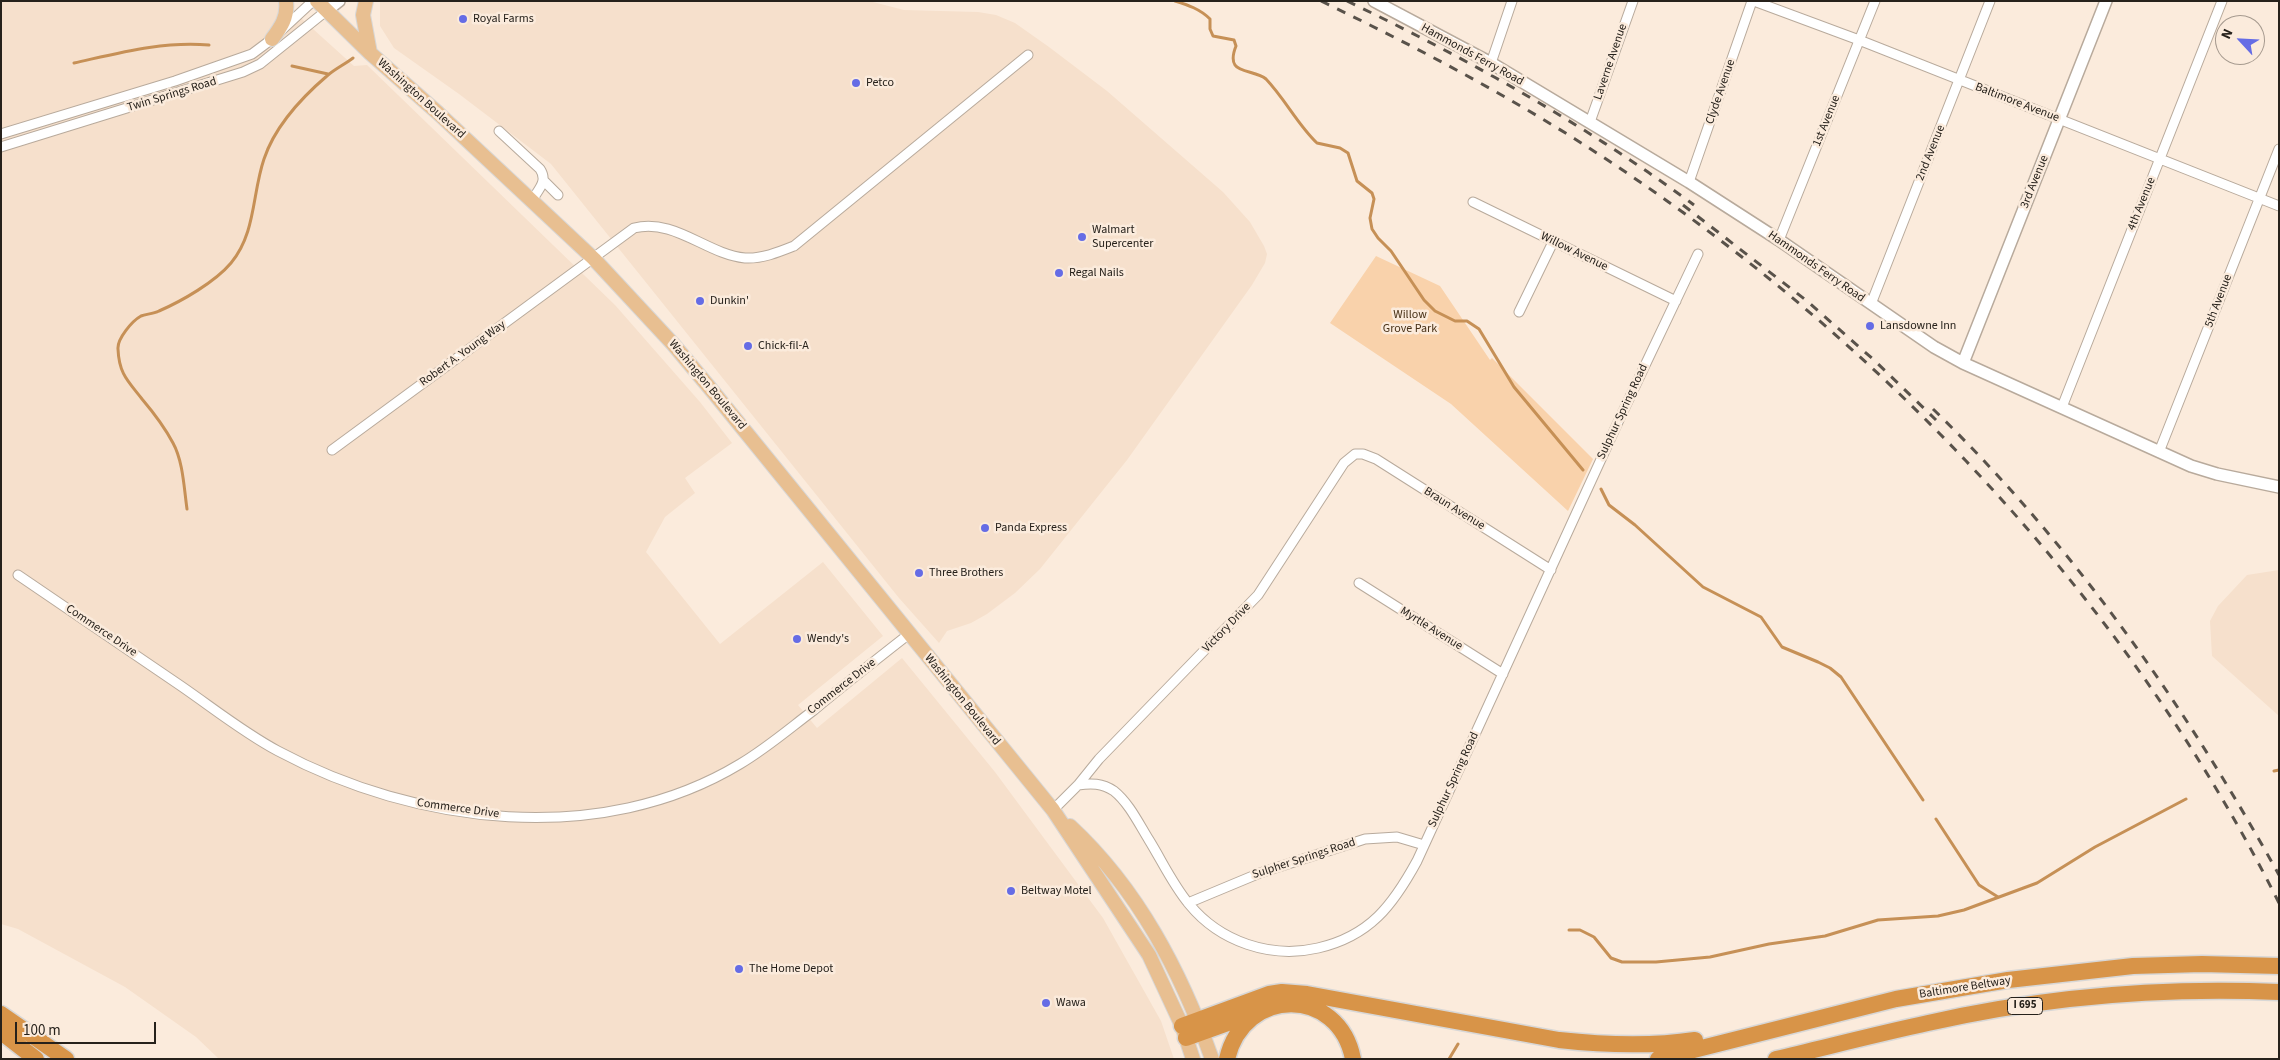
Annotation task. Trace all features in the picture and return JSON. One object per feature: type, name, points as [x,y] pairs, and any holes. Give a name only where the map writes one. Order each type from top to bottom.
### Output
[{"type":"highway","name":"Baltimore Beltway","points":[[1658,1059],[1896,999],[2008,980],[2133,966],[2202,964],[2279,966]]},
{"type":"highway","name":"I 695","points":[[1776,1059],[1929,1022],[2011,1007],[2135,994],[2199,991],[2279,992]]},
{"type":"highway","points":[[1184,1032],[1200,1026],[1252,999],[1282,992],[1307,994],[1559,1040],[1594,1044],[1654,1045],[1777,1029]]},
{"type":"highway","points":[[1200,1026],[1257,1013],[1281,1004],[1297,1004],[1322,1013],[1343,1034],[1349,1044],[1353,1059]]},
{"type":"highway","points":[[1227,1059],[1230,1045],[1238,1033],[1257,1013]]},
{"type":"highway","points":[[1,1014],[66,1059]]},
{"type":"highway","points":[[1,1032],[36,1059]]},
{"type":"main road","points":[[272,39],[283,24],[286,13],[286,1]]},
{"type":"main road","points":[[366,1],[363,15],[370,53]]},
{"type":"main road","name":"Washington Boulevard","points":[[318,4],[594,259],[673,344],[1053,810],[1148,955],[1184,1032],[1193,1059]]},
{"type":"main road","name":"Washington Boulevard","points":[[1053,810],[1108,864],[1138,907],[1163,947],[1200,1026],[1212,1059]]},
{"type":"street","points":[[318,4],[339,1]]},
{"type":"street","name":"Hammonds Ferry Road","points":[[1374,1],[1389,5],[1689,182],[1779,240],[1934,347],[1963,363],[2203,470],[2279,487]]},
{"type":"street","points":[[1490,64],[1512,1]]},
{"type":"street","name":"Laverne Avenue","points":[[1590,122],[1633,1]]},
{"type":"street","name":"Baltimore Avenue","points":[[1753,1],[1859,40],[2279,206]]},
{"type":"street","name":"Clyde Avenue","points":[[1689,182],[1753,1]]},
{"type":"street","name":"1st Avenue","points":[[1779,240],[1875,1]]},
{"type":"street","name":"2nd Avenue","points":[[1870,304],[1990,1]]},
{"type":"street","name":"3rd Avenue","points":[[1963,363],[2106,1]]},
{"type":"street","name":"4th Avenue","points":[[2062,407],[2222,1]]},
{"type":"street","name":"Twin Springs Road","points":[[1,134],[229,63],[252,54],[318,4]]},
{"type":"street","name":"Twin Springs Road","points":[[1,147],[243,72],[260,64],[318,4]]},
{"type":"street","name":"Robert A. Young Way","points":[[332,450],[634,228],[645,225],[661,226],[732,255],[747,258],[762,257],[794,246],[1028,55]]},
{"type":"street","points":[[499,131],[544,174],[544,181],[532,200]]},
{"type":"street","name":"5th Avenue","points":[[2159,452],[2279,149]]},
{"type":"street","points":[[544,181],[558,195]]},
{"type":"street","name":"Willow Avenue","points":[[1473,202],[1676,301]]},
{"type":"street","points":[[1520,312],[1554,242]]},
{"type":"street","name":"Sulphur Spring Road","points":[[1078,785],[1092,782],[1105,786],[1125,802],[1188,903],[1202,919],[1217,930],[1248,945],[1286,952],[1306,951],[1330,945],[1362,930],[1377,919],[1402,888],[1424,845],[1698,254]]},
{"type":"street","name":"Braun Avenue","points":[[1355,454],[1363,454],[1376,459],[1551,570]]},
{"type":"street","name":"Victory Drive","points":[[1078,785],[1100,758],[1258,595],[1344,463],[1355,454]]},
{"type":"street","name":"Commerce Drive","points":[[18,575],[277,751],[365,790],[398,800],[470,813],[512,816],[574,815],[630,808],[686,790],[714,778],[740,764],[773,742],[909,634]]},
{"type":"street","name":"Myrtle Avenue","points":[[1358,583],[1503,674]]},
{"type":"street","points":[[1053,810],[1078,785]]},
{"type":"street","name":"Sulpher Springs Road","points":[[1188,903],[1260,872],[1365,839],[1397,837],[1424,845]]},
{"type":"shaded area","points":[[1,1],[282,1],[354,66],[367,65],[615,305],[700,402],[732,443],[685,478],[695,493],[665,517],[646,552],[720,644],[823,562],[883,636],[798,705],[817,728],[902,658],[995,772],[1103,918],[1161,1021],[1174,1059],[219,1059],[196,1037],[125,987],[18,929],[1,924]]},
{"type":"shaded area","points":[[380,1],[869,1],[904,10],[978,12],[996,15],[1015,23],[1107,91],[1223,192],[1250,222],[1267,254],[1265,263],[1252,285],[1127,460],[1040,569],[1015,593],[987,614],[971,623],[947,631],[939,643],[899,598],[551,164],[459,94],[394,48],[380,26]]},
{"type":"shaded area","points":[[2279,570],[2279,716],[2212,656],[2210,621],[2218,606],[2247,575]]},
{"type":"green space","name":"Willow Grove Park","points":[[1376,256],[1440,286],[1490,360],[1492,358],[1593,459],[1568,511],[1451,404],[1330,323]]},
{"type":"waterway","points":[[1175,1],[1198,10],[1210,19],[1210,29],[1213,36],[1234,40],[1236,46],[1233,58],[1235,65],[1240,69],[1266,79],[1317,143],[1340,148],[1348,153],[1357,181],[1372,193],[1374,199],[1370,218],[1372,229],[1378,238],[1391,251],[1424,300],[1435,311],[1455,321],[1467,321],[1479,329],[1514,387],[1583,470]]},
{"type":"waterway","points":[[74,63],[157,46],[209,45]]},
{"type":"waterway","points":[[187,509],[183,475],[176,450],[163,426],[125,377],[120,365],[118,345],[126,331],[137,318],[154,313],[178,302],[207,284],[231,263],[245,239],[260,172],[275,135],[290,113],[308,93],[331,73],[353,58]]},
{"type":"waterway","points":[[292,66],[328,74]]},
{"type":"waterway","points":[[1601,489],[1609,505],[1635,525],[1703,587],[1761,617],[1782,647],[1830,668],[1841,677],[1923,800]]},
{"type":"waterway","points":[[2274,771],[2279,770]]},
{"type":"waterway","points":[[1569,930],[1580,930],[1594,937],[1611,958],[1622,962],[1656,962],[1710,957],[1769,944],[1825,936],[1878,920],[1938,916],[1964,910],[2037,883],[2095,847],[2186,799]]},
{"type":"waterway","points":[[1936,819],[1979,885],[1998,897]]},
{"type":"waterway","points":[[1449,1059],[1458,1044]]},
{"type":"railway","points":[[1321,1],[1450,67],[1575,139],[1683,212],[1786,293],[1885,380],[1978,474],[2065,574],[2145,679],[2216,789],[2279,903]]},
{"type":"railway","points":[[1347,1],[1437,46],[1525,95],[1611,148],[1694,205]]},
{"type":"railway","points":[[1683,205],[1807,301],[1874,360],[1936,420]]},
{"type":"railway","points":[[1933,409],[2033,515],[2123,629],[2205,750],[2279,875]]},
{"type":"place","name":"Royal Farms","points":[[463,19]]},
{"type":"place","name":"Petco","points":[[856,83]]},
{"type":"place","name":"Walmart Supercenter","points":[[1082,237]]},
{"type":"place","name":"Regal Nails","points":[[1059,273]]},
{"type":"place","name":"Dunkin'","points":[[700,301]]},
{"type":"place","name":"Lansdowne Inn","points":[[1870,326]]},
{"type":"place","name":"Chick-fil-A","points":[[748,346]]},
{"type":"place","name":"Panda Express","points":[[985,528]]},
{"type":"place","name":"Three Brothers","points":[[919,573]]},
{"type":"place","name":"Wendy's","points":[[797,639]]},
{"type":"place","name":"Beltway Motel","points":[[1011,891]]},
{"type":"place","name":"The Home Depot","points":[[739,969]]},
{"type":"place","name":"Wawa","points":[[1046,1003]]}]
